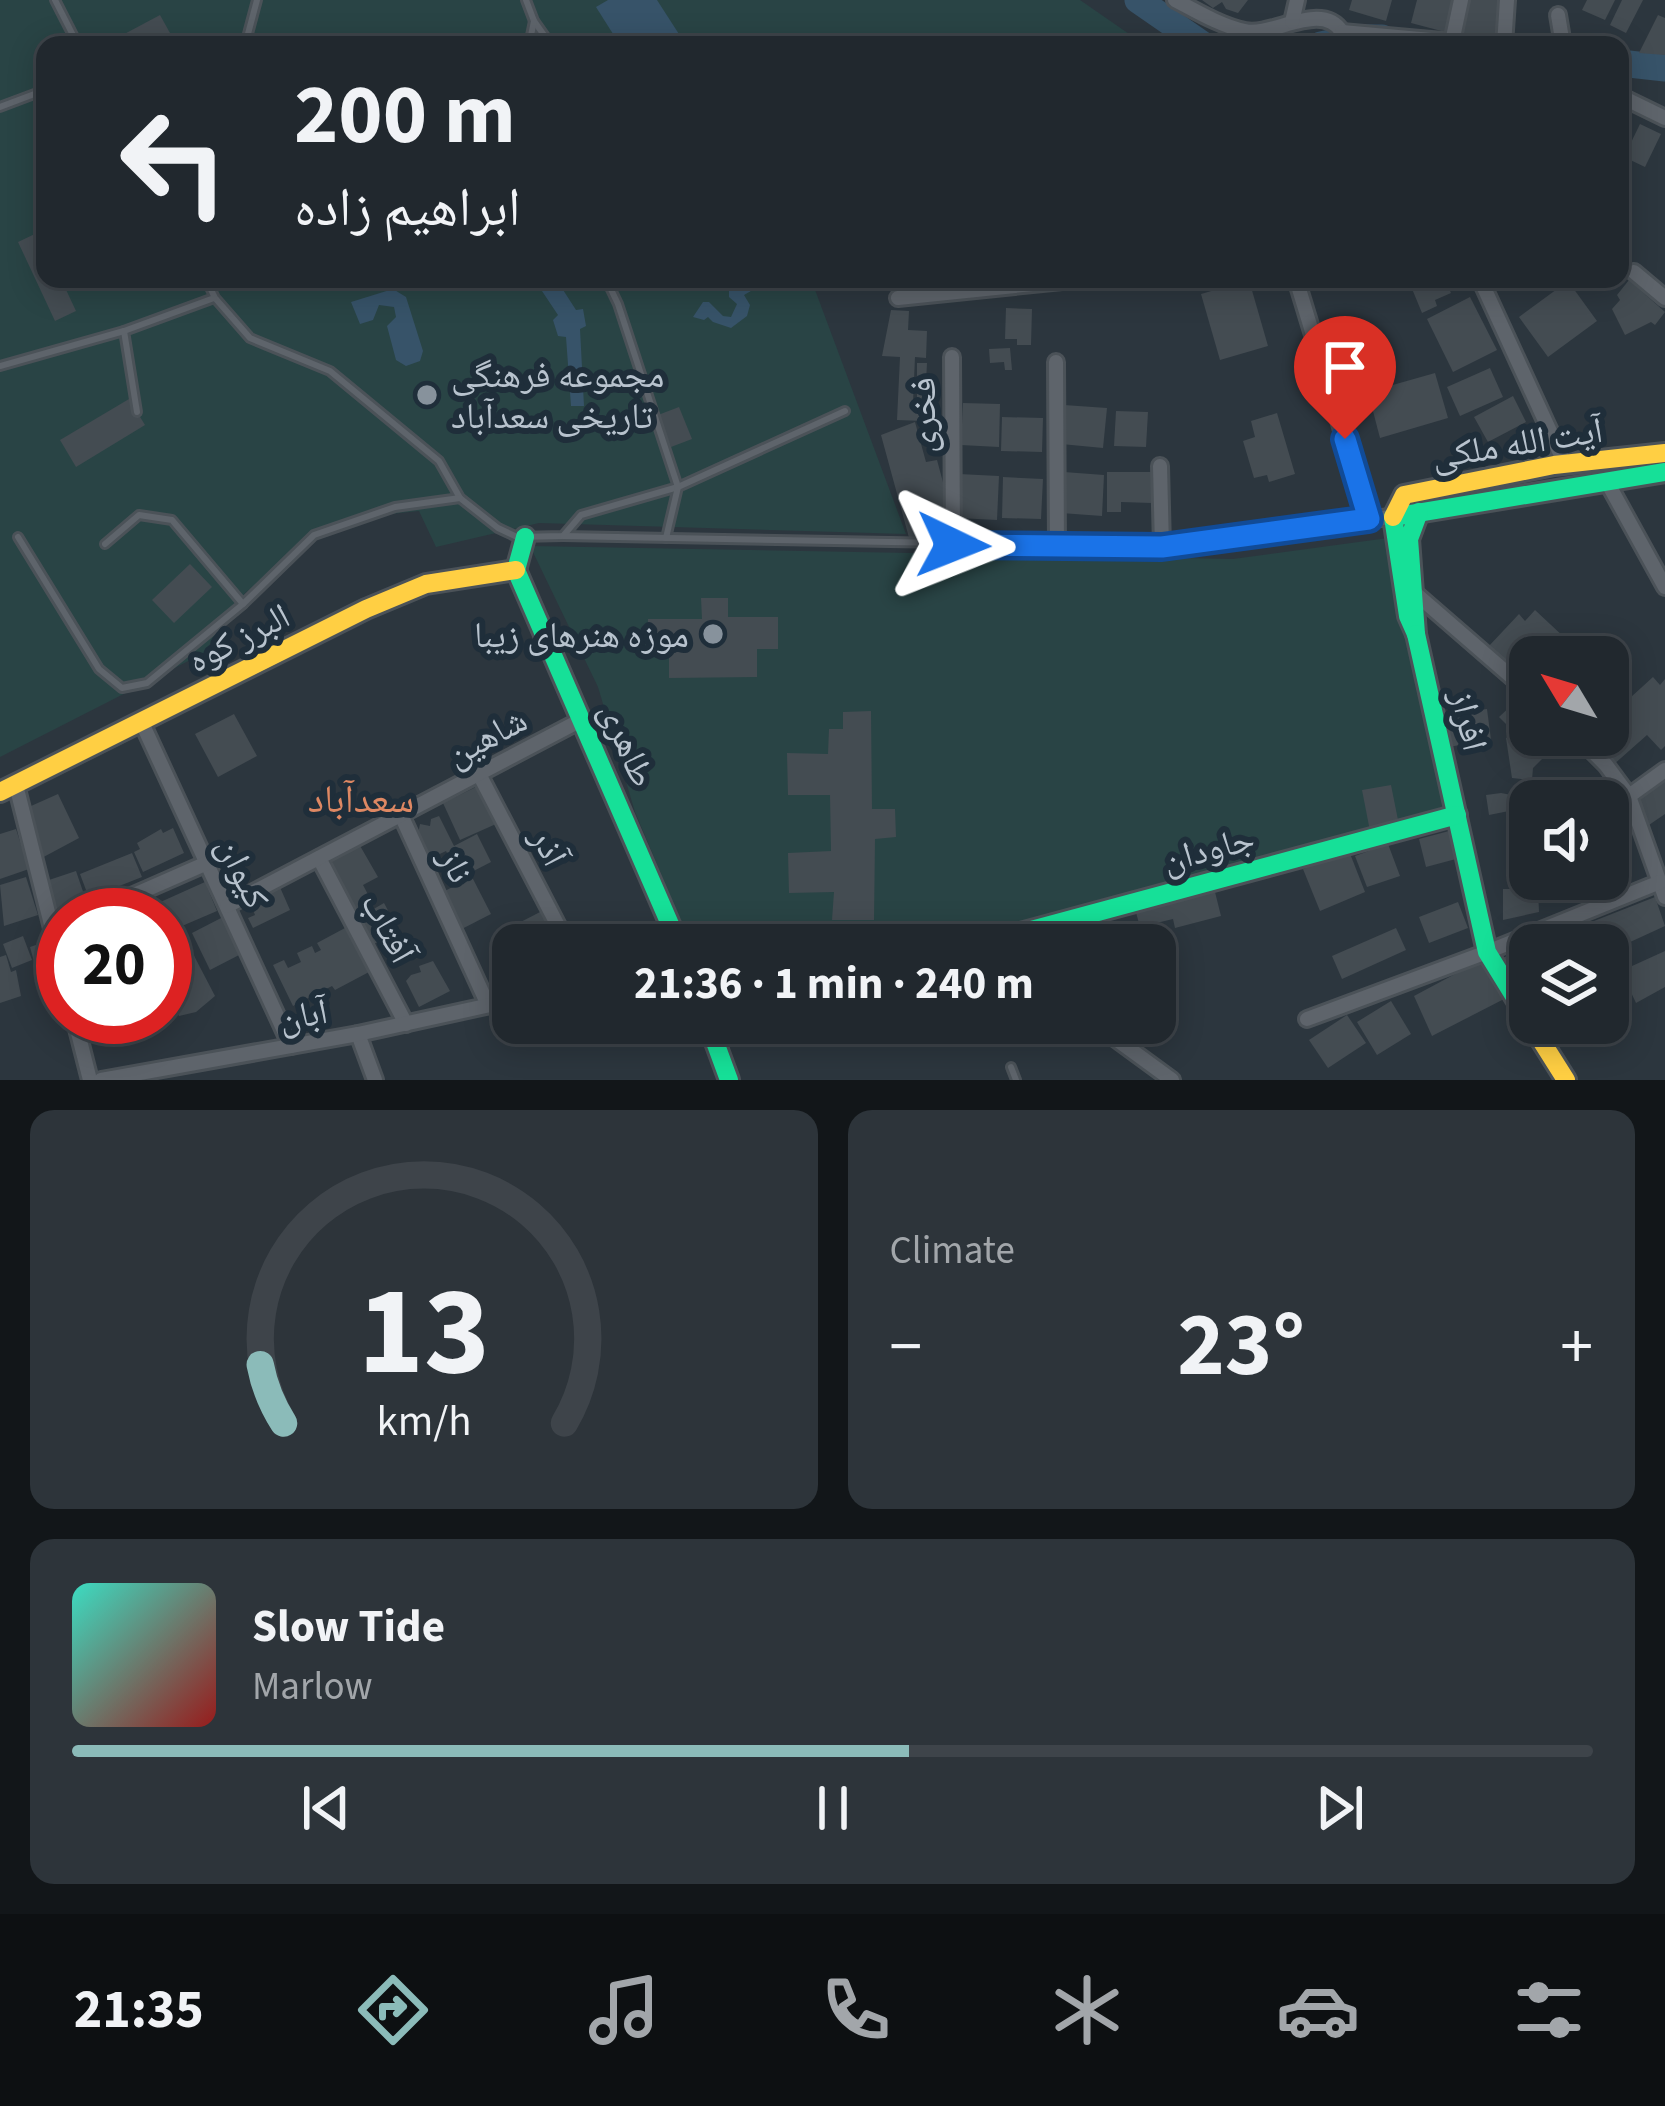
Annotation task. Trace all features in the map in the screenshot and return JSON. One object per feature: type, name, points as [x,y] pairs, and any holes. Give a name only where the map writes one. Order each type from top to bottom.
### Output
[{"type":"street","points":[[1175,0],[1250,33],[1292,22],[1326,20],[1334,22],[1340,36]]},
{"type":"street","points":[[1292,22],[1297,0]]},
{"type":"street","points":[[1453,36],[1461,0]]},
{"type":"street","points":[[1505,36],[1507,0]]},
{"type":"street","points":[[1558,15],[1562,36]]},
{"type":"street","points":[[1629,100],[1665,118]]},
{"type":"street","points":[[1634,272],[1665,298]]},
{"type":"street","points":[[898,298],[995,288]]},
{"type":"street","points":[[1299,288],[1369,519]]},
{"type":"street","points":[[1484,288],[1564,464]]},
{"type":"street","name":"فخری","points":[[952,357],[953,545]]},
{"type":"street","points":[[1056,362],[1057,548]]},
{"type":"street","name":"آیت الله ملکی","points":[[1393,517],[1404,495],[1564,464],[1665,454]]},
{"type":"street","points":[[1160,466],[1162,547]]},
{"type":"street","name":"آیت الله ملکی","points":[[1369,519],[1665,472]]},
{"type":"street","points":[[1606,480],[1665,586]]},
{"type":"street","name":"افراز","points":[[1416,634],[1419,615],[1410,554],[1412,522],[1419,512]]},
{"type":"street","name":"افراز","points":[[1393,517],[1408,616],[1416,634],[1487,952],[1509,985]]},
{"type":"street","points":[[516,570],[525,537]]},
{"type":"street","name":"طاهری","points":[[516,570],[670,924]]},
{"type":"street","name":"البرز کوه","points":[[8,788],[366,609],[426,584],[516,570]]},
{"type":"street","points":[[1416,594],[1509,675]]},
{"type":"street","name":"شاهین","points":[[226,906],[583,719]]},
{"type":"street","name":"کیوان","points":[[142,723],[291,1046]]},
{"type":"street","points":[[1594,756],[1615,780]]},
{"type":"street","points":[[1307,1019],[1664,892],[1658,851],[1629,796],[1665,770]]},
{"type":"street","name":"آذر","points":[[479,774],[557,924]]},
{"type":"street","points":[[8,788],[38,888]]},
{"type":"street","name":"جاودان","points":[[1053,924],[1457,814]]},
{"type":"street","name":"ناز","points":[[401,815],[488,1005]]},
{"type":"street","name":"آفتاب","points":[[319,858],[406,1024]]},
{"type":"street","points":[[151,888],[207,863]]},
{"type":"street","name":"آبان","points":[[101,1080],[358,1034],[492,1004]]},
{"type":"street","points":[[358,1034],[375,1080]]},
{"type":"street","points":[[81,1044],[90,1080]]},
{"type":"street","points":[[716,1044],[729,1080]]},
{"type":"street","points":[[1123,1044],[1172,1080]]},
{"type":"street","name":"افراز","points":[[1546,1044],[1566,1080]]},
{"type":"lane","points":[[56,0],[74,36]]},
{"type":"lane","points":[[247,36],[256,0]]},
{"type":"lane","points":[[526,0],[545,36]]},
{"type":"lane","points":[[531,36],[534,21]]},
{"type":"lane","points":[[0,107],[36,93]]},
{"type":"lane","points":[[210,288],[250,338],[330,370],[440,460],[460,498],[499,528],[525,537],[1162,547],[1369,519]]},
{"type":"lane","points":[[610,288],[678,487],[666,538]]},
{"type":"lane","points":[[0,366],[124,331],[215,298]]},
{"type":"lane","points":[[124,331],[137,412]]},
{"type":"lane","points":[[563,536],[581,515],[678,487],[845,411]]},
{"type":"lane","points":[[18,537],[99,669],[122,688],[147,683],[243,604],[314,535],[395,507],[460,498]]},
{"type":"lane","points":[[105,544],[139,515],[172,520],[243,604]]},
{"type":"lane","points":[[1011,1067],[1016,1080]]},
{"type":"green space","name":"مجموعه فرهنگی تاریخی سعدآباد","points":[[0,0],[1080,0],[1132,36],[36,36],[36,288],[814,288],[906,534],[539,523],[436,547],[419,511],[342,519],[245,593],[204,653],[0,757]]},
{"type":"green space","points":[[1388,538],[1393,597],[1420,685],[1448,807],[1020,924],[682,924],[635,812],[598,687],[530,546],[1233,559]]},
{"type":"water","points":[[608,0],[657,0],[680,36],[614,36],[596,7]]},
{"type":"water","points":[[540,288],[562,288],[576,310],[583,309],[584,406],[571,406],[566,337],[558,336],[553,320],[558,315]]},
{"type":"water","points":[[756,288],[744,295],[750,305],[747,316],[731,328],[708,317],[693,317],[703,302],[709,302],[723,316],[731,317],[737,304],[729,297],[729,289]]},
{"type":"water","points":[[393,289],[406,297],[423,351],[420,361],[406,366],[396,360],[387,326],[396,317],[394,307],[379,305],[373,320],[360,324],[351,302]]},
{"type":"building","points":[[1202,0],[1248,0],[1238,13],[1222,2],[1213,8]]},
{"type":"building","points":[[1352,0],[1392,0],[1386,21],[1349,10]]},
{"type":"building","points":[[1417,0],[1457,0],[1449,33],[1411,23]]},
{"type":"building","points":[[1466,0],[1502,0],[1497,36],[1462,34]]},
{"type":"building","points":[[1587,0],[1615,0],[1605,20],[1582,10]]},
{"type":"building","points":[[1622,0],[1643,0],[1626,33],[1610,25]]},
{"type":"building","points":[[160,15],[170,33],[164,36],[121,36]]},
{"type":"building","points":[[1658,15],[1665,18],[1665,55],[1639,53]]},
{"type":"building","points":[[1640,124],[1661,134],[1645,167],[1629,159],[1629,147]]},
{"type":"building","points":[[36,233],[36,280],[18,242]]},
{"type":"building","points":[[1629,280],[1665,312],[1655,325],[1651,322],[1625,335],[1612,309],[1620,300],[1617,295],[1629,288]]},
{"type":"building","points":[[40,288],[65,288],[76,311],[55,321]]},
{"type":"building","points":[[1251,288],[1268,346],[1220,360],[1201,294]]},
{"type":"building","points":[[1412,288],[1449,288],[1451,293],[1422,313]]},
{"type":"building","points":[[1558,288],[1573,288],[1597,321],[1548,357],[1519,317]]},
{"type":"building","points":[[1470,297],[1497,350],[1453,372],[1427,319]]},
{"type":"building","points":[[1006,308],[1032,309],[1031,345],[1005,339]]},
{"type":"building","points":[[891,310],[909,311],[908,330],[927,331],[926,358],[915,357],[913,403],[917,403],[917,363],[927,363],[924,421],[897,420],[900,357],[882,356]]},
{"type":"building","points":[[1010,348],[1012,370],[1005,370],[1004,362],[990,363],[989,349]]},
{"type":"building","points":[[1490,368],[1503,397],[1460,416],[1447,387]]},
{"type":"building","points":[[1435,373],[1448,418],[1380,438],[1368,392]]},
{"type":"building","points":[[1513,396],[1526,422],[1488,442],[1474,417]]},
{"type":"building","points":[[129,399],[145,425],[76,467],[60,440]]},
{"type":"building","points":[[963,403],[1000,404],[999,447],[961,445]]},
{"type":"building","points":[[1064,405],[1107,408],[1103,448],[1061,444]]},
{"type":"building","points":[[679,407],[692,439],[671,447],[658,415]]},
{"type":"building","points":[[1116,411],[1148,412],[1146,447],[1114,446]]},
{"type":"building","points":[[1277,413],[1295,474],[1269,482],[1267,475],[1254,478],[1243,441],[1255,437],[1251,421]]},
{"type":"building","points":[[1002,417],[1043,418],[1042,452],[1001,451]]},
{"type":"building","points":[[915,422],[926,462],[937,460],[951,512],[936,516],[941,536],[911,545],[881,435]]},
{"type":"building","points":[[1064,472],[1104,475],[1102,516],[1061,513]]},
{"type":"building","points":[[1107,472],[1152,472],[1152,503],[1121,502],[1121,512],[1107,512]]},
{"type":"building","points":[[959,474],[999,476],[997,520],[957,518]]},
{"type":"building","points":[[1003,477],[1043,479],[1041,519],[1002,518]]},
{"type":"building","points":[[190,564],[212,587],[174,623],[152,600]]},
{"type":"building","name":"موزه هنرهای زیبا","points":[[701,598],[728,598],[728,617],[778,617],[778,649],[757,649],[757,677],[669,678],[669,652],[648,652],[648,619],[702,619]]},
{"type":"building","points":[[1535,610],[1563,636],[1509,636],[1509,667],[1488,647],[1519,614],[1525,621]]},
{"type":"building","points":[[1653,677],[1660,685],[1665,679],[1665,746],[1661,750],[1647,735],[1629,751],[1629,699]]},
{"type":"building","points":[[1509,708],[1509,727],[1499,717]]},
{"type":"building","points":[[1487,709],[1491,740],[1448,747],[1443,715]]},
{"type":"building","points":[[871,711],[872,809],[895,809],[896,837],[875,839],[874,920],[832,920],[834,892],[789,893],[788,853],[831,851],[830,795],[788,795],[787,753],[828,754],[829,729],[843,729],[843,712]]},
{"type":"building","points":[[234,714],[257,756],[218,777],[195,734]]},
{"type":"building","points":[[1506,738],[1509,756],[1545,756],[1533,768],[1532,780],[1512,778]]},
{"type":"building","points":[[1603,756],[1623,756],[1612,766]]},
{"type":"building","points":[[1665,779],[1665,814],[1646,827],[1633,795]]},
{"type":"building","points":[[1391,785],[1399,825],[1370,831],[1362,790]]},
{"type":"building","points":[[478,786],[496,824],[460,840],[443,803]]},
{"type":"building","points":[[58,794],[79,838],[38,860],[22,810]]},
{"type":"building","points":[[1509,794],[1509,811],[1489,815],[1486,795]]},
{"type":"building","points":[[439,816],[454,846],[477,834],[491,862],[460,878],[446,851],[421,863],[411,828],[418,834],[420,824],[430,826],[431,819]]},
{"type":"building","points":[[173,828],[184,853],[143,872],[134,852],[140,849],[137,843],[161,829],[163,833]]},
{"type":"building","points":[[16,829],[29,869],[0,879],[0,834]]},
{"type":"building","points":[[1449,831],[1456,859],[1426,867],[1419,839]]},
{"type":"building","points":[[359,844],[378,877],[363,885],[373,904],[355,915],[326,863]]},
{"type":"building","points":[[1388,844],[1400,876],[1367,887],[1355,856]]},
{"type":"building","points":[[1349,851],[1365,892],[1320,911],[1303,869]]},
{"type":"building","points":[[132,853],[142,877],[114,888],[85,888],[80,874]]},
{"type":"building","points":[[76,871],[82,888],[45,888],[43,882]]},
{"type":"building","points":[[26,877],[36,916],[4,926],[0,885]]},
{"type":"building","points":[[472,877],[491,914],[456,932],[439,894]]},
{"type":"building","points":[[205,882],[217,911],[192,922],[192,888]]},
{"type":"building","points":[[279,885],[290,910],[253,928],[248,918],[255,915],[259,894]]},
{"type":"building","points":[[1214,888],[1221,916],[1176,928],[1173,919],[1139,924],[1135,909]]},
{"type":"building","points":[[1503,889],[1509,889],[1509,900],[1538,900],[1539,912],[1503,920]]},
{"type":"building","points":[[1655,897],[1665,926],[1629,943],[1629,924],[1586,924]]},
{"type":"building","points":[[1458,902],[1468,928],[1429,943],[1419,917]]},
{"type":"building","points":[[384,903],[399,931],[372,945],[358,918]]},
{"type":"building","points":[[542,911],[548,924],[517,924]]},
{"type":"building","points":[[223,917],[241,954],[210,970],[192,933]]},
{"type":"building","points":[[345,928],[369,972],[293,1006],[273,965],[284,960],[288,968],[301,962],[297,953],[312,946],[315,953],[321,950],[317,943]]},
{"type":"building","points":[[1396,928],[1406,950],[1342,979],[1332,956]]},
{"type":"building","points":[[23,936],[32,960],[12,968],[3,944]]},
{"type":"building","points":[[1665,951],[1665,987],[1636,1003],[1629,988],[1629,967]]},
{"type":"building","points":[[192,952],[215,996],[192,1013]]},
{"type":"building","points":[[6,955],[11,972],[16,970],[21,996],[0,1003],[0,957]]},
{"type":"building","points":[[1485,958],[1506,998],[1432,1036],[1414,996]]},
{"type":"building","points":[[433,961],[450,991],[419,1007],[406,981],[421,972],[419,966]]},
{"type":"building","points":[[1391,1001],[1411,1034],[1377,1055],[1357,1022]]},
{"type":"building","points":[[1347,1015],[1366,1043],[1328,1068],[1309,1040]]},
{"type":"waterway","points":[[1138,0],[1190,36]]},
{"type":"waterway","points":[[1629,64],[1665,68]]},
{"type":"traffic: fast","points":[[1393,517],[1665,472]]},
{"type":"traffic: fast","points":[[1393,517],[1408,616],[1416,634],[1409,539],[1419,512]]},
{"type":"traffic: fast","points":[[516,570],[525,537]]},
{"type":"traffic: fast","points":[[516,570],[670,924]]},
{"type":"traffic: fast","points":[[1416,634],[1487,952],[1509,988]]},
{"type":"traffic: fast","points":[[1054,924],[1457,815]]},
{"type":"traffic: fast","points":[[716,1044],[729,1080]]},
{"type":"traffic: slow","points":[[1393,517],[1404,495],[1554,465],[1665,453]]},
{"type":"traffic: slow","points":[[0,792],[366,609],[426,584],[516,570]]},
{"type":"traffic: slow","points":[[1543,1044],[1566,1080]]},
{"type":"place","name":"مجموعه فرهنگی تاریخی سعدآباد","points":[[427,395]]},
{"type":"place","name":"موزه هنرهای زیبا","points":[[713,634]]},
{"type":"district","name":"سعدآباد","points":[[361,798]]},
{"type":"route","points":[[953,545],[1162,547],[1369,519],[1345,439]]}]
